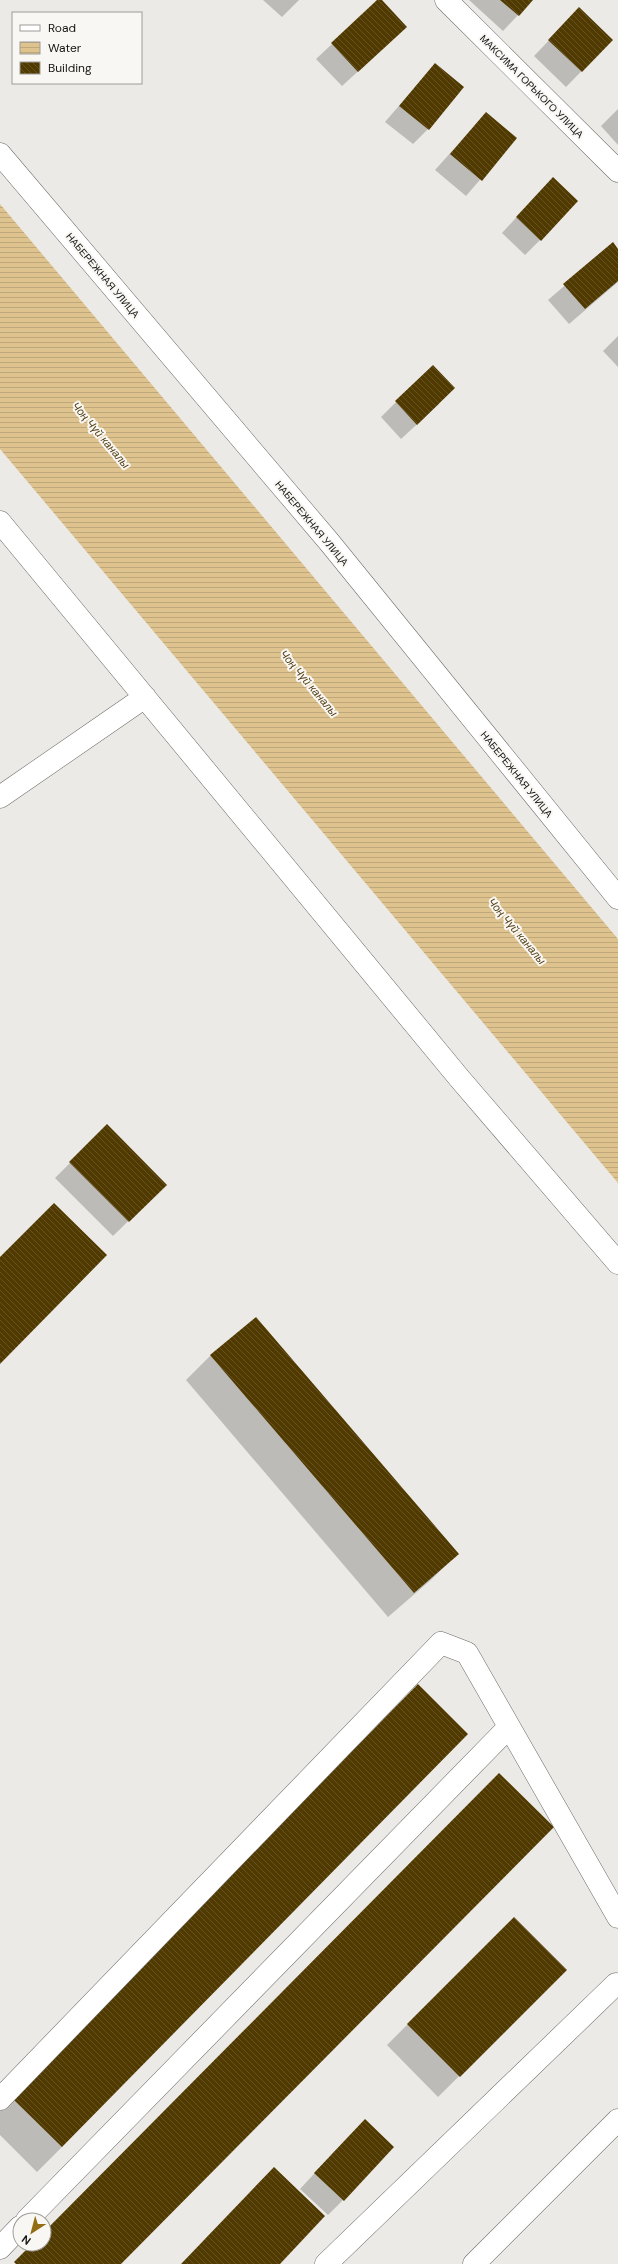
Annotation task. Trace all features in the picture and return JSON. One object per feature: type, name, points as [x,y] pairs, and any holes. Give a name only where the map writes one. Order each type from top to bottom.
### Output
[{"type":"street","name":"МАКСИМА ГОРЬКОГО УЛИЦА","points":[[446,0],[618,171]]},
{"type":"street","name":"НАБЕРЕЖНАЯ УЛИЦА","points":[[0,154],[330,543],[618,898]]},
{"type":"street","points":[[0,522],[460,1078],[618,1263]]},
{"type":"street","points":[[0,797],[145,697]]},
{"type":"street","points":[[0,2099],[441,1643],[467,1653],[618,1917]]},
{"type":"street","points":[[35,2212],[509,1727]]},
{"type":"street","points":[[326,2264],[617,1987]]},
{"type":"street","points":[[474,2264],[618,2120]]},
{"type":"street","points":[[0,2248],[12,2236]]},
{"type":"water","name":"Чоң Чүй каналы","points":[[0,204],[618,939],[618,1183],[0,449]]},
{"type":"building","points":[[377,0],[382,0],[407,27],[358,72],[331,43]]},
{"type":"building","points":[[500,0],[533,0],[519,16]]},
{"type":"building","points":[[579,7],[613,40],[582,72],[548,40]]},
{"type":"building","points":[[435,63],[464,87],[429,130],[399,106]]},
{"type":"building","points":[[486,112],[517,138],[482,181],[450,154]]},
{"type":"building","points":[[553,177],[578,201],[541,241],[516,217]]},
{"type":"building","points":[[613,242],[618,249],[618,281],[585,309],[563,284]]},
{"type":"building","points":[[433,365],[455,388],[417,425],[395,401]]},
{"type":"building","points":[[107,1124],[167,1185],[129,1222],[69,1162]]},
{"type":"building","points":[[54,1203],[107,1255],[0,1364],[0,1257]]},
{"type":"building","points":[[256,1317],[459,1554],[414,1593],[210,1355]]},
{"type":"building","points":[[418,1684],[468,1734],[62,2147],[12,2098]]},
{"type":"building","points":[[499,1773],[554,1827],[121,2264],[16,2264],[14,2262],[24,2252],[52,2252],[52,2224]]},
{"type":"building","points":[[514,1917],[567,1970],[460,2077],[407,2024]]},
{"type":"building","points":[[365,2119],[394,2147],[344,2201],[314,2173]]},
{"type":"building","points":[[274,2167],[325,2216],[280,2264],[181,2264]]}]
